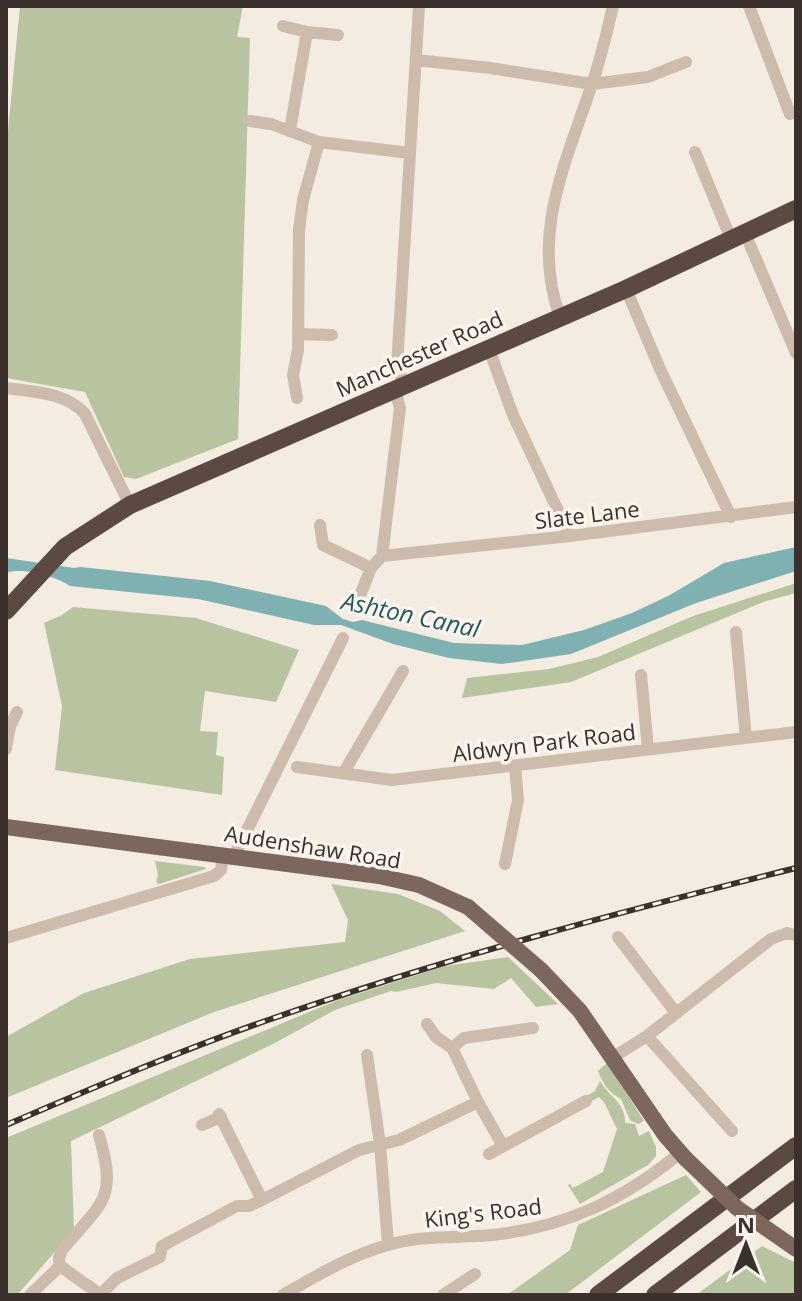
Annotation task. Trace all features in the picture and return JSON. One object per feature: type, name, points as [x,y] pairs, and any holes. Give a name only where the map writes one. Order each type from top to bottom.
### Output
[{"type":"highway","name":"Manchester Road","points":[[12,605],[65,547],[130,505],[626,289],[796,209]]},
{"type":"highway","points":[[598,1295],[796,1146]]},
{"type":"highway","points":[[655,1295],[796,1189]]},
{"type":"main road","name":"Audenshaw Road","points":[[6,827],[379,876],[419,885],[468,907],[541,970],[580,1011],[682,1156],[737,1208],[796,1249]]},
{"type":"street","points":[[355,608],[371,568],[382,556],[400,408],[397,366],[419,6]]},
{"type":"street","points":[[560,317],[551,291],[548,265],[553,197],[592,84],[613,6]]},
{"type":"street","points":[[749,6],[790,114]]},
{"type":"street","points":[[283,26],[338,35]]},
{"type":"street","points":[[290,130],[307,32]]},
{"type":"street","points":[[416,60],[592,84],[648,77],[686,62]]},
{"type":"street","points":[[250,121],[290,130],[319,142],[410,153]]},
{"type":"street","points":[[297,398],[293,375],[298,334],[299,230],[303,200],[319,142]]},
{"type":"street","points":[[695,152],[796,353]]},
{"type":"street","points":[[626,289],[660,369],[731,517]]},
{"type":"street","points":[[298,334],[332,335]]},
{"type":"street","points":[[489,349],[513,415],[570,536]]},
{"type":"street","points":[[6,388],[60,397],[75,403],[85,414],[130,505]]},
{"type":"street","name":"Slate Lane","points":[[382,556],[796,507]]},
{"type":"street","points":[[320,525],[323,545],[371,568]]},
{"type":"street","points":[[736,632],[746,738]]},
{"type":"street","points":[[6,938],[214,876],[221,870],[343,638]]},
{"type":"street","points":[[344,772],[403,671]]},
{"type":"street","points":[[641,675],[648,749]]},
{"type":"street","points":[[6,749],[8,726],[17,712]]},
{"type":"street","name":"Aldwyn Park Road","points":[[297,767],[392,780],[796,732]]},
{"type":"street","points":[[505,864],[518,800],[515,766]]},
{"type":"street","points":[[612,1058],[647,1036],[771,939],[787,933],[796,935]]},
{"type":"street","points":[[618,937],[676,1013]]},
{"type":"street","points":[[427,1024],[436,1037],[452,1048],[503,1146]]},
{"type":"street","points":[[452,1048],[464,1038],[533,1028]]},
{"type":"street","points":[[647,1036],[732,1131]]},
{"type":"street","points":[[367,1055],[380,1144],[388,1244]]},
{"type":"street","points":[[489,1154],[586,1101]]},
{"type":"street","points":[[99,1135],[107,1162],[109,1187],[101,1204],[62,1250],[59,1258],[60,1266],[101,1295],[117,1278],[160,1257],[162,1246],[237,1206],[249,1206],[359,1150],[399,1140],[478,1102]]},
{"type":"street","points":[[202,1125],[220,1116],[262,1200]]},
{"type":"street","name":"King's Road","points":[[283,1295],[328,1269],[388,1244],[530,1230],[589,1212],[622,1196],[682,1156]]},
{"type":"street","points":[[30,1295],[60,1266]]},
{"type":"street","points":[[443,1295],[475,1274]]},
{"type":"green space","points":[[20,6],[243,6],[237,37],[250,38],[238,439],[136,479],[124,477],[85,392],[6,378],[6,151]]},
{"type":"green space","points":[[796,583],[796,593],[766,601],[571,682],[462,698],[467,678],[549,669],[598,657],[693,616]]},
{"type":"green space","points":[[73,607],[196,618],[299,650],[276,702],[205,691],[200,731],[218,732],[216,755],[224,757],[222,795],[55,770],[62,706],[44,623]]},
{"type":"green space","points":[[155,861],[206,869],[159,884],[156,882]]},
{"type":"green space","points":[[331,884],[398,894],[440,911],[465,931],[214,1012],[6,1098],[6,1037],[84,993],[190,959],[345,942],[348,920]]},
{"type":"green space","points":[[508,957],[558,1004],[536,1007],[511,978],[494,989],[436,983],[391,991],[335,1010],[273,1044],[71,1141],[74,1230],[17,1295],[6,1295],[6,1138],[338,1000],[445,966]]},
{"type":"green space","points":[[607,1063],[644,1121],[638,1124],[630,1120],[621,1099],[604,1084],[598,1071]]},
{"type":"green space","points":[[600,1081],[623,1110],[625,1123],[635,1124],[639,1136],[649,1131],[656,1147],[656,1156],[648,1165],[580,1204],[568,1185],[573,1188],[603,1172],[617,1129],[599,1097],[590,1102],[588,1095],[595,1091]]},
{"type":"green space","points":[[686,1175],[701,1192],[565,1295],[507,1295],[570,1250],[578,1225]]},
{"type":"green space","points":[[762,1246],[796,1263],[796,1295],[696,1295]]},
{"type":"water","points":[[796,547],[796,571],[696,603],[571,654],[502,664],[449,658],[393,644],[341,625],[314,625],[198,599],[70,586],[30,572],[6,573],[6,558],[210,581],[326,606],[343,619],[353,622],[362,620],[454,643],[522,645],[584,630],[632,613],[724,563]]},
{"type":"railway","points":[[6,1125],[204,1043],[336,997],[532,938],[796,868]]},
{"type":"water label","name":"Ashton Canal","points":[[411,614]]}]
